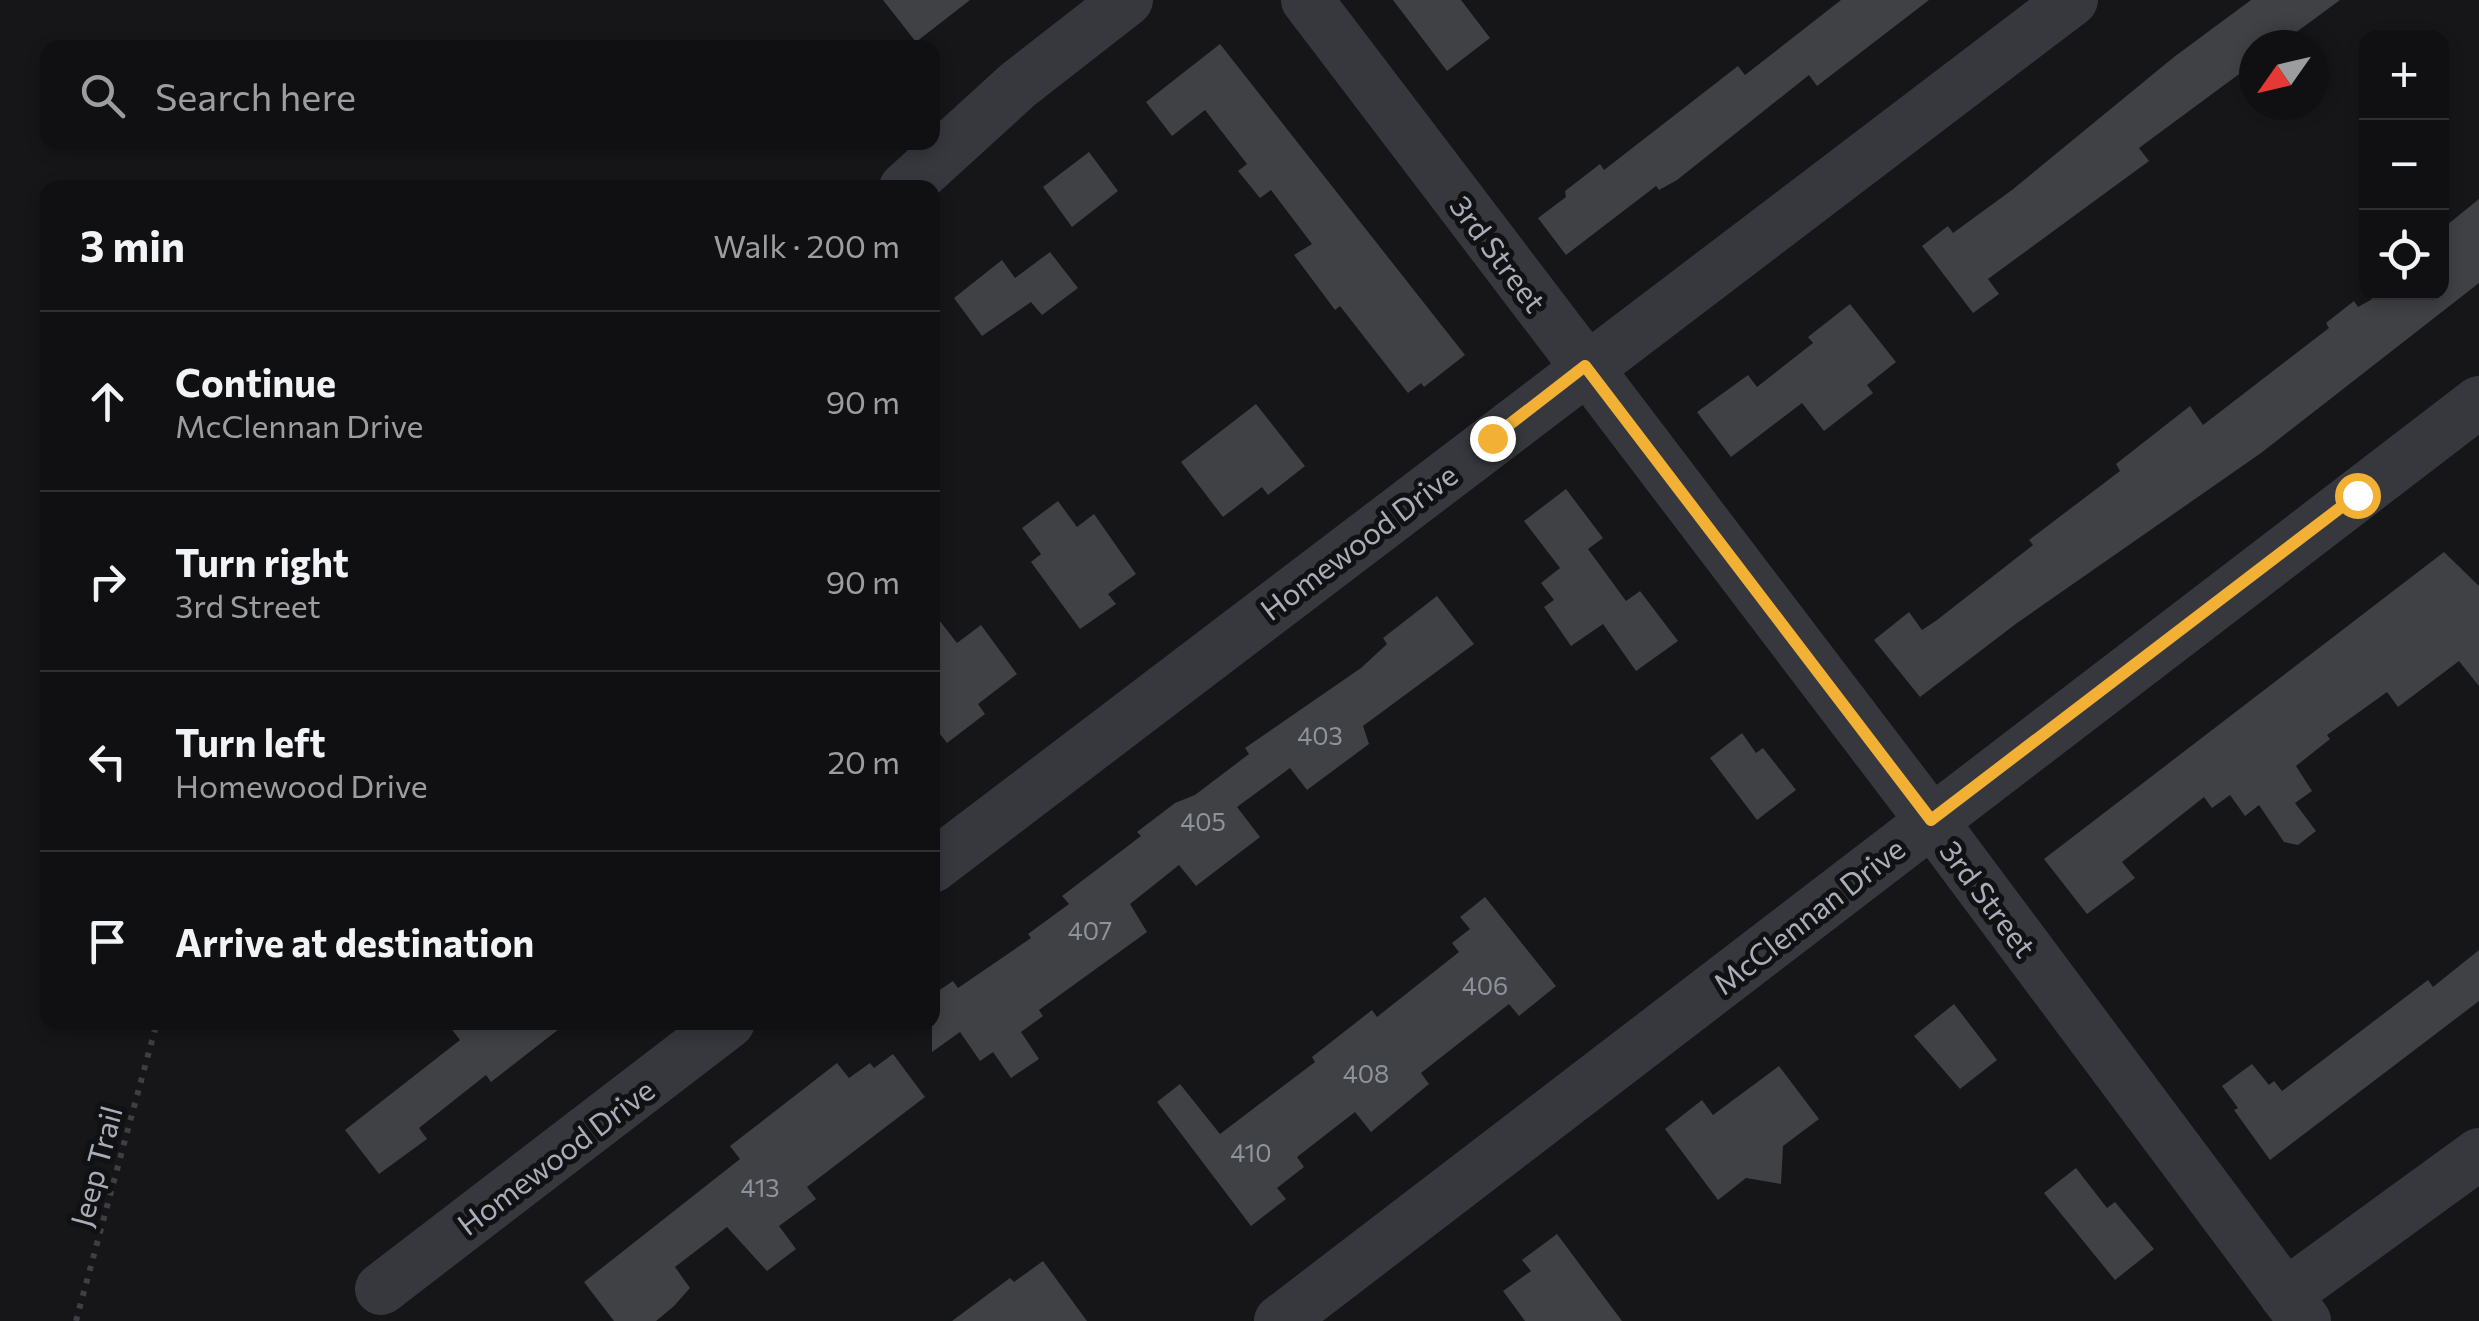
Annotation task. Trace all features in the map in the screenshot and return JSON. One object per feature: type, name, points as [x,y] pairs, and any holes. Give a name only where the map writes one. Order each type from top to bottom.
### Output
[{"type":"street","points":[[914,180],[1018,85],[1127,0]]},
{"type":"street","name":"3rd Street","points":[[1308,0],[1931,820],[2295,1308]]},
{"type":"street","name":"Homewood Drive","points":[[940,860],[1585,366],[2072,0]]},
{"type":"street","name":"McClennan Drive","points":[[1280,1321],[2479,402]]},
{"type":"street","name":"Homewood Drive","points":[[381,1289],[719,1030]]},
{"type":"street","points":[[2295,1308],[2479,1154]]},
{"type":"path","name":"Jeep Trail","points":[[76,1321],[155,1030]]},
{"type":"building","points":[[883,0],[970,0],[919,40],[914,40]]},
{"type":"building","points":[[1393,0],[1461,0],[1490,38],[1447,71]]},
{"type":"building","points":[[1841,0],[1929,0],[1817,86],[1809,75],[1677,180],[1659,190],[1656,186],[1566,255],[1538,218],[1566,197],[1565,191],[1600,164],[1604,170],[1738,66],[1745,75]]},
{"type":"building","points":[[2251,0],[2340,0],[2299,30],[2239,30],[2239,74],[2139,148],[2149,161],[1988,279],[1999,294],[1973,313],[1922,246],[1948,226],[1953,233],[2012,190],[2174,57]]},
{"type":"building","points":[[1220,44],[1465,355],[1424,387],[1421,383],[1408,393],[1340,306],[1335,310],[1294,255],[1312,244],[1271,190],[1260,198],[1238,171],[1247,164],[1205,110],[1172,136],[1146,102]]},
{"type":"building","points":[[1089,152],[1118,191],[1072,227],[1043,187]]},
{"type":"building","points":[[2479,199],[2479,283],[2261,453],[2017,623],[1920,697],[1874,640],[1909,612],[1922,630],[1937,620],[2033,545],[2029,540],[2120,471],[2116,464],[2190,406],[2203,425],[2329,328],[2326,323],[2354,301],[2358,307],[2371,300],[2449,300],[2449,223]]},
{"type":"building","points":[[1050,252],[1078,288],[1042,315],[1031,302],[982,336],[954,298],[1002,260],[1015,278]]},
{"type":"building","points":[[1850,304],[1896,362],[1867,385],[1873,393],[1824,431],[1802,403],[1731,457],[1697,412],[1748,375],[1757,387],[1813,343],[1808,337]]},
{"type":"building","points":[[1256,404],[1305,466],[1268,495],[1262,487],[1223,517],[1181,462]]},
{"type":"building","points":[[1566,489],[1603,538],[1588,549],[1626,601],[1640,591],[1678,641],[1636,671],[1603,624],[1571,646],[1544,607],[1554,600],[1541,583],[1560,568],[1524,521]]},
{"type":"building","points":[[1058,501],[1077,527],[1094,514],[1136,574],[1108,594],[1116,604],[1080,629],[1031,562],[1041,554],[1022,528]]},
{"type":"building","points":[[2444,552],[2479,586],[2479,686],[2459,661],[2398,707],[2387,692],[2327,735],[2330,739],[2296,766],[2312,791],[2295,803],[2316,831],[2298,845],[2284,842],[2259,805],[2245,816],[2230,795],[2212,808],[2204,797],[2122,862],[2135,878],[2087,914],[2044,859]]},
{"type":"building","points":[[1437,596],[1474,644],[1363,726],[1369,744],[1307,790],[1290,768],[1237,807],[1260,837],[1196,886],[1179,865],[1130,904],[1147,932],[1039,1010],[1043,1016],[1021,1032],[1039,1059],[1011,1078],[993,1052],[980,1061],[960,1032],[932,1052],[932,1030],[940,1030],[940,990],[953,981],[958,988],[1031,938],[1028,934],[1069,904],[1062,896],[1141,836],[1137,832],[1175,803],[1195,795],[1249,754],[1245,748],[1361,668],[1387,644],[1383,638]]},
{"type":"building","points":[[940,621],[957,643],[981,625],[1017,674],[978,704],[985,714],[947,743],[940,734]]},
{"type":"building","points":[[1742,733],[1756,753],[1763,748],[1796,790],[1757,820],[1710,758]]},
{"type":"building","points":[[1485,897],[1556,986],[1519,1016],[1509,1004],[1421,1073],[1429,1084],[1371,1132],[1355,1112],[1297,1157],[1304,1167],[1277,1188],[1286,1199],[1251,1226],[1157,1102],[1180,1084],[1220,1134],[1315,1062],[1312,1057],[1372,1010],[1377,1017],[1459,952],[1452,943],[1470,929],[1460,917]]},
{"type":"building","points":[[2479,950],[2479,1001],[2270,1160],[2222,1086],[2252,1064],[2269,1085],[2274,1081],[2282,1091],[2428,980],[2433,987]]},
{"type":"building","points":[[1954,1004],[1997,1060],[1960,1089],[1914,1036]]},
{"type":"building","points":[[452,1030],[558,1030],[491,1082],[486,1075],[419,1128],[427,1139],[379,1174],[345,1130],[460,1040]]},
{"type":"building","points":[[893,1054],[925,1097],[807,1187],[816,1199],[779,1226],[796,1249],[767,1271],[727,1227],[675,1267],[690,1288],[656,1321],[614,1321],[584,1282],[740,1159],[730,1146],[837,1063],[849,1078],[870,1063],[874,1068]]},
{"type":"building","points":[[1779,1066],[1819,1119],[1783,1146],[1781,1184],[1746,1178],[1718,1200],[1665,1129],[1702,1100],[1713,1115]]},
{"type":"building","points":[[2076,1168],[2107,1208],[2115,1202],[2154,1249],[2115,1280],[2044,1193]]},
{"type":"building","points":[[1557,1234],[1622,1321],[1525,1321],[1503,1291],[1531,1271],[1522,1260]]},
{"type":"building","points":[[1043,1261],[1087,1321],[952,1321],[1010,1278],[1014,1282]]},
{"type":"route","points":[[1492,438],[1585,366],[1931,820],[2357,495]]}]
